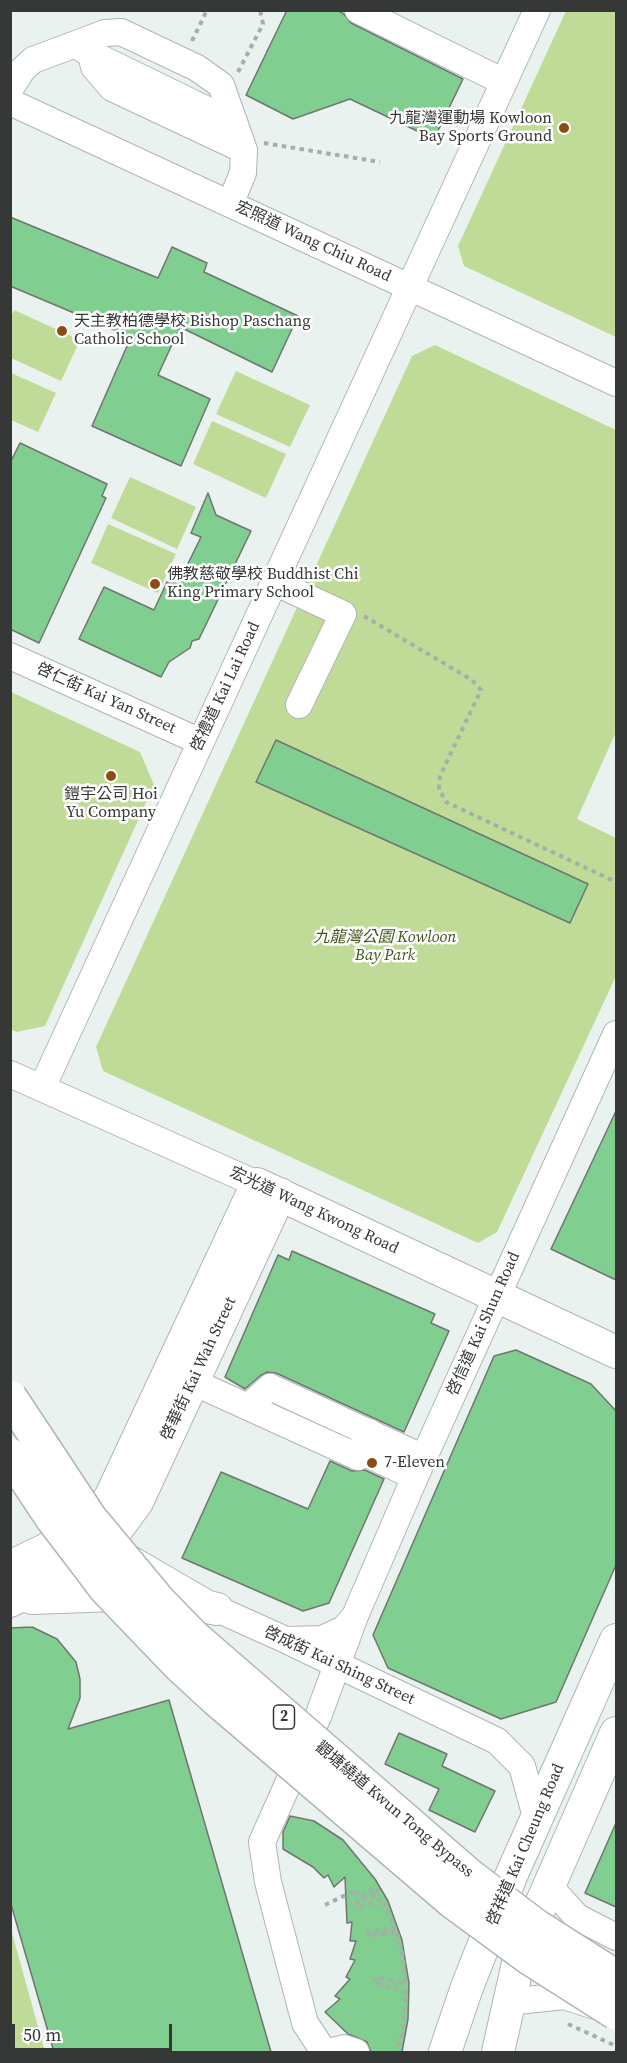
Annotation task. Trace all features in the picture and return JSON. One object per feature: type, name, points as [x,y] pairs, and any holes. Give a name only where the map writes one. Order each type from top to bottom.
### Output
[{"type":"highway","name":"觀塘繞道 Kwun Tong Bypass","points":[[10,1397],[90,1518],[159,1601],[193,1636],[470,1876],[536,1926],[616,1977]]},
{"type":"highway","name":"觀塘繞道 Kwun Tong Bypass","points":[[10,1455],[52,1518],[106,1589],[217,1700],[453,1902],[528,1957],[616,2013]]},
{"type":"main road","name":"宏光道 Wang Kwong Road","points":[[269,1189],[616,1352]]},
{"type":"main road","name":"啓華街 Kai Wah Street","points":[[102,1530],[143,1491],[178,1375],[269,1189]]},
{"type":"main road","points":[[10,1567],[72,1537],[102,1530]]},
{"type":"main road","points":[[13,1601],[66,1574],[90,1558],[102,1530]]},
{"type":"main road","points":[[13,1601],[121,1593],[143,1594],[217,1609]]},
{"type":"main road","name":"啓祥道 Kai Cheung Road","points":[[445,2052],[467,1987],[536,1817],[616,1640]]},
{"type":"main road","points":[[498,2052],[522,1950],[616,1733]]},
{"type":"street","points":[[358,10],[412,26],[504,82]]},
{"type":"street","name":"啓禮道 Kai Lai Road","points":[[42,1088],[537,10]]},
{"type":"street","points":[[10,89],[22,70],[33,60],[85,44],[231,114],[251,146],[230,204]]},
{"type":"street","points":[[85,44],[94,66],[112,88],[251,146]]},
{"type":"street","name":"宏照道 Wang Chiu Road","points":[[10,102],[616,383]]},
{"type":"street","points":[[274,582],[343,614],[299,705]]},
{"type":"street","name":"啓仁街 Kai Yan Street","points":[[10,656],[201,742]]},
{"type":"street","name":"啓信道 Kai Shun Road","points":[[326,2052],[305,2023],[268,1882],[262,1842],[338,1665],[355,1616],[420,1467],[616,1034]]},
{"type":"street","name":"宏光道 Wang Kwong Road","points":[[10,1074],[269,1189]]},
{"type":"street","points":[[178,1375],[358,1457],[365,1441],[420,1467]]},
{"type":"street","name":"啓成街 Kai Shing Street","points":[[102,1530],[139,1564],[217,1609],[497,1741],[522,1766],[536,1817]]},
{"type":"street","name":"啓信道 Kai Shun Road","points":[[286,1640],[322,1639],[344,1629],[355,1616]]},
{"type":"street","points":[[549,1886],[577,1917],[616,1937]]},
{"type":"street","points":[[508,2002],[564,1996],[586,2002],[616,2018]]},
{"type":"street","points":[[326,2052],[344,2048],[356,2052]]},
{"type":"path","points":[[191,42],[207,10]]},
{"type":"path","points":[[234,80],[262,24],[260,10]]},
{"type":"path","points":[[251,146],[380,162]]},
{"type":"path","points":[[361,614],[472,680],[481,690],[440,776],[439,789],[446,802],[616,882]]},
{"type":"path","points":[[325,1905],[356,1890],[358,1897],[376,1888],[379,1893],[357,1902],[359,1908],[382,1899],[395,1928],[368,1932],[369,1936],[397,1932],[403,1956],[405,1984],[376,1977],[374,1983],[406,1992],[403,2030],[397,2052]]},
{"type":"path","points":[[566,2023],[616,2046]]},
{"type":"green space","name":"九龍灣運動場 Kowloon Bay Sports Ground","points":[[566,11],[616,11],[616,337],[464,266],[458,246]]},
{"type":"green space","points":[[14,310],[80,340],[61,381],[11,358],[11,317]]},
{"type":"green space","name":"九龍灣公園 Kowloon Bay Park","points":[[435,345],[616,430],[616,732],[577,819],[616,838],[616,976],[497,1232],[478,1243],[103,1071],[96,1047],[412,356]]},
{"type":"green space","points":[[236,371],[310,405],[290,447],[216,414]]},
{"type":"green space","points":[[11,373],[56,393],[38,432],[11,420]]},
{"type":"green space","points":[[212,421],[286,454],[266,498],[193,464]]},
{"type":"green space","points":[[130,477],[196,507],[177,549],[111,518]]},
{"type":"green space","points":[[108,524],[176,554],[158,593],[91,563]]},
{"type":"green space","points":[[11,692],[140,752],[154,785],[45,1026],[17,1032],[10,1029]]},
{"type":"green space","points":[[11,1929],[45,2052],[11,2052]]},
{"type":"building","points":[[287,10],[337,10],[344,14],[351,23],[463,79],[434,139],[350,99],[293,119],[246,95]]},
{"type":"building","points":[[10,217],[158,278],[172,247],[207,263],[204,272],[298,316],[272,372],[180,327],[158,375],[210,399],[181,466],[92,426],[131,337],[10,286]]},
{"type":"building","points":[[20,443],[107,484],[102,496],[106,498],[39,643],[10,629],[10,463]]},
{"type":"building","points":[[208,493],[216,515],[251,531],[199,639],[192,641],[190,648],[169,662],[161,677],[79,639],[104,587],[154,610],[167,582],[178,584],[201,537],[191,533]]},
{"type":"building","points":[[276,740],[588,884],[570,923],[256,782]]},
{"type":"building","points":[[616,1111],[616,1280],[551,1249]]},
{"type":"building","points":[[292,1251],[435,1314],[431,1323],[449,1331],[404,1432],[276,1373],[267,1372],[245,1389],[225,1377],[278,1255],[289,1260]]},
{"type":"building","points":[[516,1350],[591,1384],[616,1411],[616,1565],[556,1702],[501,1719],[388,1668],[373,1635],[494,1356]]},
{"type":"building","points":[[330,1461],[352,1471],[365,1470],[384,1479],[329,1603],[303,1611],[182,1558],[221,1472],[308,1509]]},
{"type":"building","points":[[32,1627],[57,1639],[76,1662],[80,1679],[80,1698],[68,1729],[169,1700],[271,2052],[54,2052],[10,1901],[10,1628]]},
{"type":"building","points":[[399,1733],[447,1754],[442,1766],[495,1791],[475,1832],[429,1810],[439,1789],[385,1764]]},
{"type":"building","points":[[290,1816],[314,1821],[343,1840],[375,1879],[388,1901],[402,1940],[409,1983],[408,2019],[402,2052],[371,2052],[367,2042],[348,2034],[325,2012],[340,1999],[335,1996],[350,1979],[346,1977],[355,1960],[350,1959],[356,1941],[350,1941],[352,1922],[347,1923],[345,1877],[334,1887],[328,1875],[324,1878],[313,1867],[283,1849],[283,1832]]},
{"type":"building","points":[[616,1823],[616,1907],[585,1893]]},
{"type":"place","name":"九龍灣運動場 Kowloon Bay Sports Ground","points":[[564,128]]},
{"type":"place","name":"天主教柏德學校 Bishop Paschang Catholic School","points":[[62,331]]},
{"type":"place","name":"佛教慈敬學校 Buddhist Chi King Primary School","points":[[155,584]]},
{"type":"place","name":"鎧宇公司 Hoi Yu Company","points":[[111,776]]},
{"type":"place","name":"7-Eleven","points":[[372,1463]]}]
